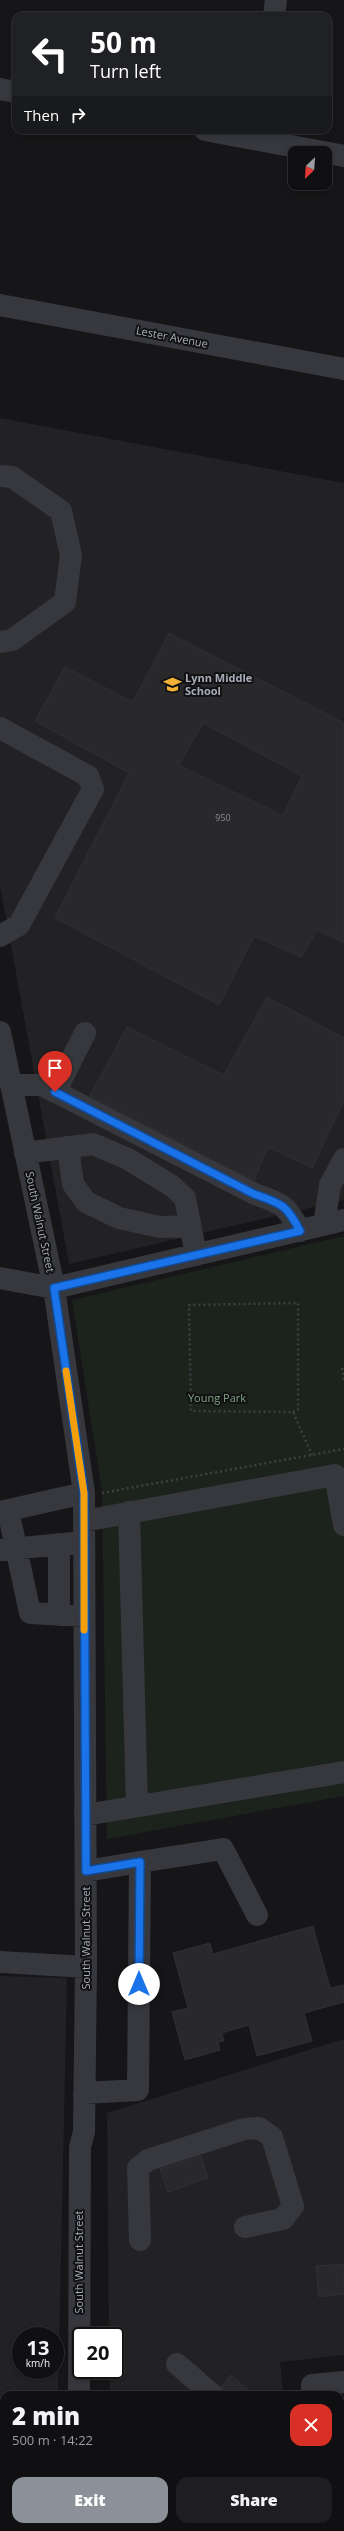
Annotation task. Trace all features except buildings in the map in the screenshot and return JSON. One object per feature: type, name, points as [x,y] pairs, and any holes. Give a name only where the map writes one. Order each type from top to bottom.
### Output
[{"type":"street","points":[[274,12],[276,0]]},
{"type":"street","points":[[0,89],[12,91]]},
{"type":"street","points":[[249,134],[260,135],[344,156]]},
{"type":"street","name":"Lester Avenue","points":[[0,305],[344,369]]},
{"type":"street","points":[[0,476],[12,476],[61,511],[71,555],[65,602],[12,640],[0,642]]},
{"type":"street","points":[[0,728],[88,776],[93,788],[19,925],[0,936]]},
{"type":"street","name":"South Walnut Street","points":[[0,1032],[54,1288],[84,1494],[86,1968],[84,2132],[80,2146],[78,2391]]},
{"type":"street","points":[[55,1092],[85,1033]]},
{"type":"street","points":[[11,1085],[42,1086],[254,1194],[278,1202],[289,1210],[300,1231]]},
{"type":"street","points":[[25,1153],[93,1144],[128,1159],[172,1186],[185,1198],[196,1255]]},
{"type":"street","points":[[68,1147],[73,1184],[86,1202],[119,1218],[160,1227],[190,1226]]},
{"type":"street","points":[[0,1278],[54,1288],[334,1222],[330,1185],[344,1158]]},
{"type":"street","points":[[8,1549],[59,1544],[84,1531],[129,1512],[335,1475],[344,1525]]},
{"type":"street","points":[[84,1494],[4,1511],[8,1549],[30,1613],[84,1616]]},
{"type":"street","points":[[129,1512],[137,1806]]},
{"type":"street","points":[[59,1544],[59,1615]]},
{"type":"street","points":[[85,1815],[344,1772]]},
{"type":"street","points":[[86,1871],[223,1849],[257,1915]]},
{"type":"street","points":[[84,2093],[138,2090],[140,1862]]},
{"type":"street","points":[[0,1962],[86,1968]]},
{"type":"street","points":[[140,2240],[138,2168],[148,2160],[244,2129],[259,2128],[272,2137],[293,2206],[283,2219],[245,2227]]},
{"type":"street","points":[[177,2364],[208,2391]]},
{"type":"street","points":[[312,2391],[312,2385],[344,2382]]},
{"type":"path","points":[[298,1303],[298,1410],[293,1412],[191,1412],[189,1304],[298,1303]]},
{"type":"path","points":[[342,1368],[344,1380]]},
{"type":"path","points":[[293,1412],[312,1455]]},
{"type":"path","points":[[84,1494],[344,1449]]},
{"type":"shaded area","name":"Lynn Middle School","points":[[0,418],[344,483],[344,1200],[69,1264],[0,885]]},
{"type":"shaded area","points":[[0,1976],[67,1978],[59,2327],[12,2327],[12,2379],[58,2379],[58,2391],[0,2391]]},
{"type":"shaded area","points":[[344,2039],[344,2355],[280,2362],[283,2391],[110,2391],[110,2379],[124,2379],[124,2327],[109,2327],[107,2113]]},
{"type":"green space","name":"Young Park","points":[[344,1236],[344,1796],[107,1839],[102,1491],[72,1300]]},
{"type":"slow traffic","points":[[66,1371],[84,1493],[84,1630]]},
{"type":"place","name":"Lynn Middle School","points":[[172,684]]},
{"type":"route","points":[[55,1092],[254,1194],[278,1202],[289,1210],[300,1231],[54,1288],[84,1493],[86,1871],[140,1862],[139,1984]]}]
